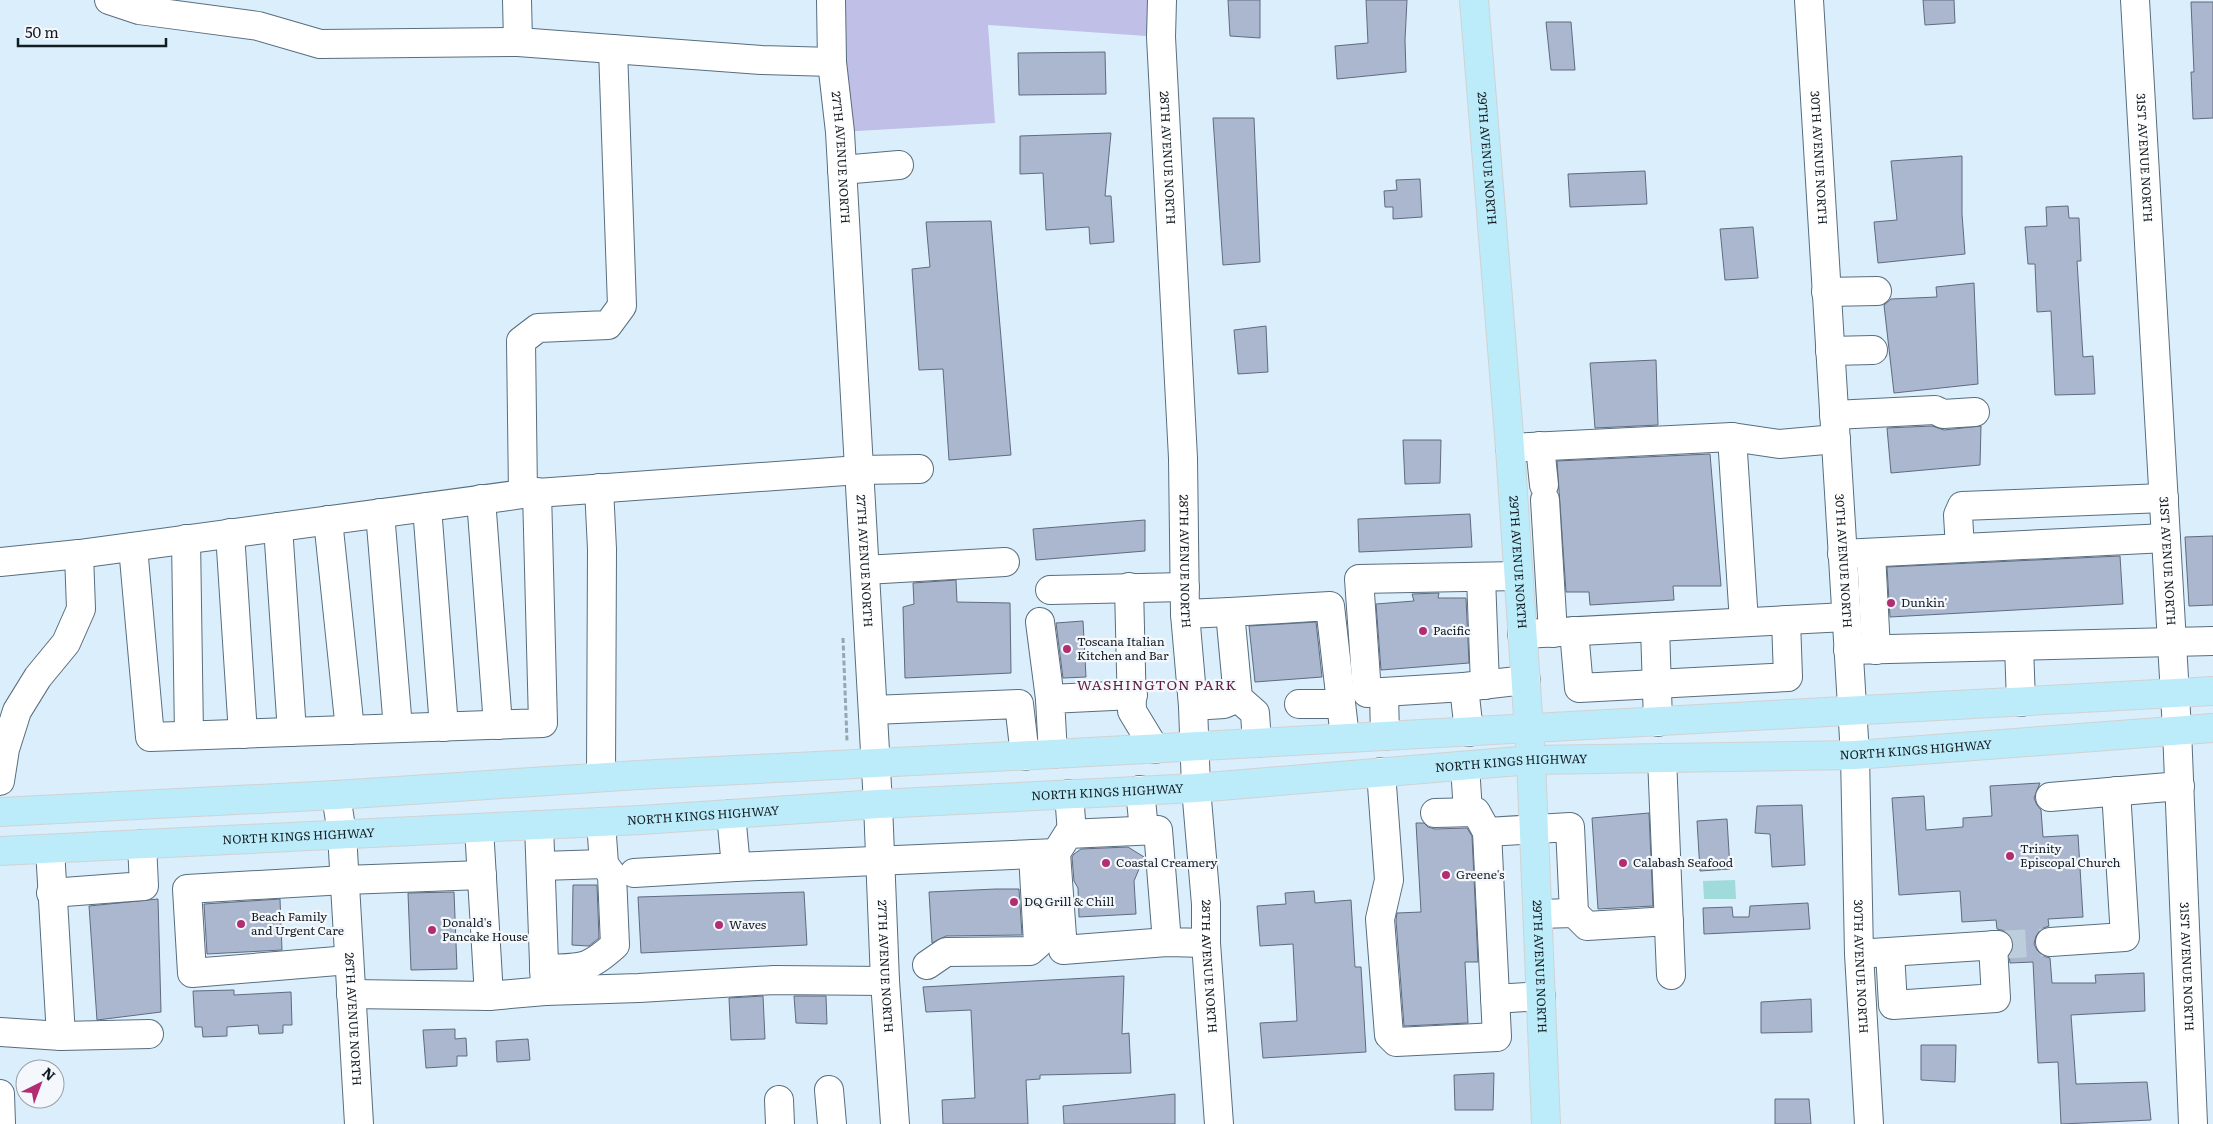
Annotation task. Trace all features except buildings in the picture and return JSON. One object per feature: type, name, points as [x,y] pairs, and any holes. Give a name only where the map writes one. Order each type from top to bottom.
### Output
[{"type":"main road","name":"29TH AVENUE NORTH","points":[[1474,0],[1510,448],[1532,760],[1546,1124]]},
{"type":"main road","points":[[0,812],[336,795],[601,777],[1195,747],[2213,691]]},
{"type":"main road","name":"NORTH KINGS HIGHWAY","points":[[0,851],[601,822],[878,804],[1196,788],[1532,760],[1854,755],[2213,728]]},
{"type":"street","points":[[109,0],[139,10],[258,26],[320,44],[518,42],[761,60],[832,62]]},
{"type":"street","points":[[517,0],[518,42]]},
{"type":"street","name":"27TH AVENUE NORTH","points":[[831,0],[832,62],[842,170],[876,764],[885,973],[895,1124]]},
{"type":"street","name":"28TH AVENUE NORTH","points":[[1162,0],[1161,37],[1182,458],[1185,614],[1195,747],[1196,788],[1206,904],[1206,943],[1219,1124]]},
{"type":"street","name":"30TH AVENUE NORTH","points":[[1809,0],[1852,711],[1859,954],[1869,1124]]},
{"type":"street","name":"31ST AVENUE NORTH","points":[[2134,0],[2178,730],[2192,1124]]},
{"type":"street","points":[[133,547],[150,737],[543,723],[521,341],[538,328],[608,325],[622,306],[613,49]]},
{"type":"street","points":[[842,170],[899,165]]},
{"type":"street","points":[[1826,292],[1877,291]]},
{"type":"street","points":[[1830,351],[1873,350]]},
{"type":"street","points":[[1510,448],[1732,437],[1779,444],[1835,427],[1935,410],[1942,414],[1974,412]]},
{"type":"street","points":[[1732,437],[1744,622]]},
{"type":"street","points":[[1540,446],[1544,492],[1564,632],[1579,688],[1788,677],[1786,620]]},
{"type":"street","points":[[0,562],[80,554],[530,493],[859,470],[919,469]]},
{"type":"street","points":[[599,488],[602,549],[601,777]]},
{"type":"street","points":[[1960,548],[1958,515],[1962,506],[2164,498]]},
{"type":"street","points":[[481,499],[498,725]]},
{"type":"street","points":[[427,506],[444,727]]},
{"type":"street","points":[[380,513],[398,728]]},
{"type":"street","points":[[328,520],[350,730]]},
{"type":"street","points":[[278,527],[292,732]]},
{"type":"street","points":[[230,534],[243,734]]},
{"type":"street","points":[[1842,554],[2166,538]]},
{"type":"street","points":[[186,540],[189,736]]},
{"type":"street","points":[[1871,553],[1876,650]]},
{"type":"street","points":[[0,781],[6,748],[17,712],[38,677],[66,642],[81,609],[80,554]]},
{"type":"street","points":[[865,570],[1005,562]]},
{"type":"street","points":[[1518,576],[1359,579],[1367,693],[1474,686],[1526,680]]},
{"type":"street","points":[[1469,732],[1481,577]]},
{"type":"street","points":[[1050,590],[1185,587]]},
{"type":"street","points":[[1129,588],[1134,695],[1132,711],[1155,749]]},
{"type":"street","points":[[1185,614],[1330,606],[1345,738]]},
{"type":"street","points":[[1230,612],[1238,698],[1254,713],[1257,743]]},
{"type":"street","points":[[1522,634],[1846,617]]},
{"type":"street","points":[[1040,622],[1050,699],[1053,754]]},
{"type":"street","points":[[1655,627],[1658,722]]},
{"type":"street","points":[[1848,650],[2213,641]]},
{"type":"street","points":[[2019,646],[2021,702]]},
{"type":"street","points":[[1384,693],[1385,736]]},
{"type":"street","points":[[1050,699],[1134,695]]},
{"type":"street","points":[[1192,706],[1224,704],[1238,698]]},
{"type":"street","points":[[873,710],[1019,704],[1025,756]]},
{"type":"street","points":[[1299,704],[1341,704]]},
{"type":"street","points":[[1662,758],[1671,975]]},
{"type":"street","points":[[1466,766],[1468,812]]},
{"type":"street","points":[[1381,772],[1389,880],[1380,920],[1389,1035],[1396,1042],[1497,1037],[1486,832],[1476,812],[1435,813]]},
{"type":"street","points":[[2050,797],[2180,786]]},
{"type":"street","points":[[1140,790],[1144,830]]},
{"type":"street","points":[[2050,942],[2125,937],[2116,791]]},
{"type":"street","points":[[926,965],[946,952],[1030,952],[1038,944],[1054,847],[1069,794]]},
{"type":"street","name":"26TH AVENUE NORTH","points":[[336,795],[342,834],[359,1124]]},
{"type":"street","points":[[730,814],[736,867]]},
{"type":"street","points":[[351,994],[489,996],[585,967],[599,959],[615,945],[612,875],[604,864],[601,822]]},
{"type":"street","points":[[540,825],[545,980]]},
{"type":"street","points":[[1486,832],[1570,827],[1574,913],[1587,926],[1669,921]]},
{"type":"street","points":[[479,828],[489,996]]},
{"type":"street","points":[[634,873],[1054,847],[1144,830],[1158,830],[1167,942]]},
{"type":"street","points":[[51,893],[144,886],[142,844]]},
{"type":"street","points":[[1054,847],[1063,950]]},
{"type":"street","points":[[50,849],[51,893],[61,1036]]},
{"type":"street","points":[[541,866],[604,864]]},
{"type":"street","points":[[349,960],[192,973],[187,889],[344,880],[482,875]]},
{"type":"street","points":[[1538,914],[1574,913]]},
{"type":"street","points":[[545,980],[774,980],[885,973],[926,965],[1050,963],[1063,950],[1167,942],[1206,943]]},
{"type":"street","points":[[1859,954],[1995,945],[1996,998],[1893,1005],[1890,952]]},
{"type":"street","points":[[1495,998],[1541,996]]},
{"type":"street","points":[[0,1032],[61,1036],[149,1034]]},
{"type":"street","points":[[829,1090],[832,1124]]},
{"type":"street","points":[[0,1094],[1,1124]]},
{"type":"shaded area","points":[[831,0],[1162,0],[1161,37],[988,25],[995,123],[840,132]]},
{"type":"shaded area","points":[[1735,880],[1736,899],[1704,899],[1703,881]]},
{"type":"tunnel","points":[[1998,945],[2050,942]]},
{"type":"place","name":"Dunkin'","points":[[1891,603]]},
{"type":"place","name":"Pacific","points":[[1423,631]]},
{"type":"place","name":"Toscana Italian Kitchen and Bar","points":[[1067,649]]},
{"type":"place","name":"Trinity Episcopal Church","points":[[2010,856]]},
{"type":"place","name":"Coastal Creamery","points":[[1106,863]]},
{"type":"place","name":"Calabash Seafood","points":[[1623,863]]},
{"type":"place","name":"Greene's","points":[[1446,875]]},
{"type":"place","name":"DQ Grill & Chill","points":[[1014,902]]},
{"type":"place","name":"Beach Family and Urgent Care","points":[[241,924]]},
{"type":"place","name":"Waves","points":[[719,925]]},
{"type":"place","name":"Donald's Pancake House","points":[[432,930]]},
{"type":"district","name":"WASHINGTON PARK","points":[[1157,685]]}]
